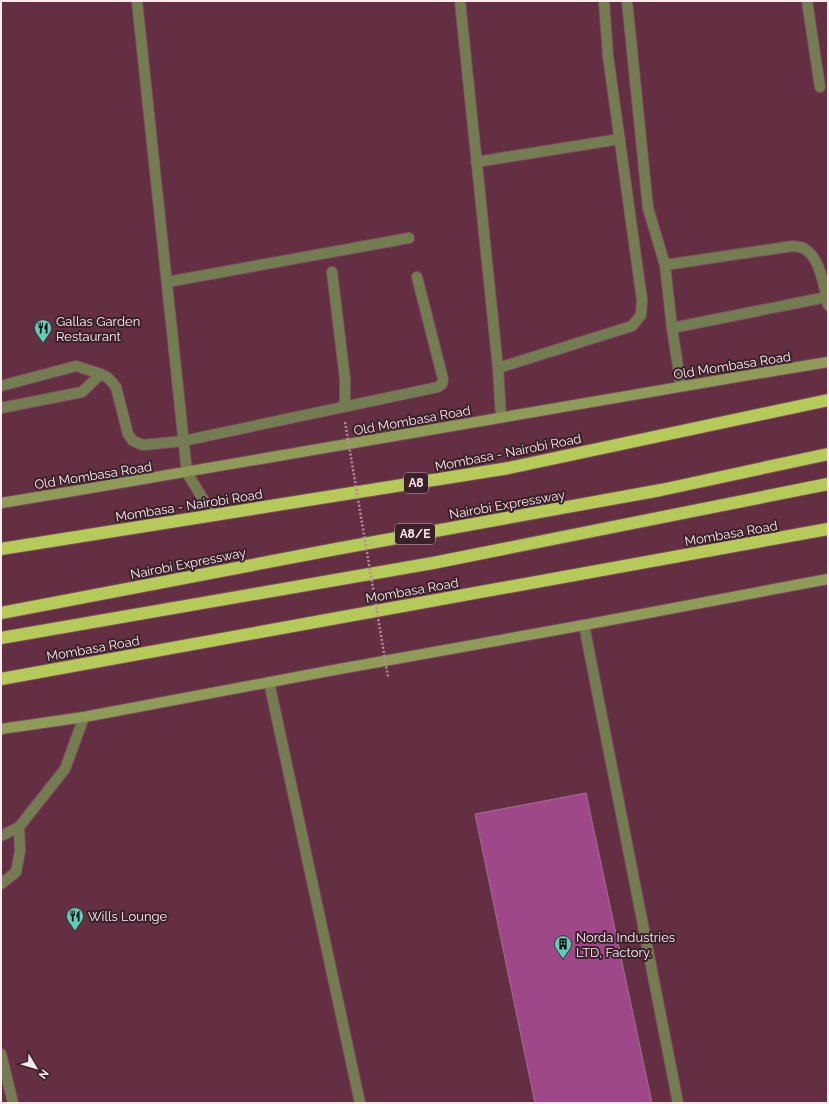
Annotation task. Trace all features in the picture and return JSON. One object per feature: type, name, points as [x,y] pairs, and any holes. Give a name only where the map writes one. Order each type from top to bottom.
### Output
[{"type":"highway","name":"Mombasa - Nairobi Road","points":[[1,549],[509,468],[828,400]]},
{"type":"highway","name":"Nairobi Expressway","points":[[1,613],[336,549],[661,490],[828,454]]},
{"type":"highway","name":"A8/E","points":[[1,638],[433,563],[828,484]]},
{"type":"highway","name":"Mombasa Road","points":[[1,679],[828,530]]},
{"type":"street","points":[[137,1],[187,473],[213,515]]},
{"type":"street","points":[[460,1],[498,368],[501,417]]},
{"type":"street","points":[[498,368],[632,326],[641,315],[642,300],[608,56],[604,1]]},
{"type":"street","points":[[627,1],[648,208],[665,265],[672,328],[681,386]]},
{"type":"street","points":[[807,1],[820,87]]},
{"type":"street","points":[[476,162],[620,139]]},
{"type":"street","points":[[166,282],[409,238]]},
{"type":"street","points":[[665,265],[793,246],[804,248],[812,254],[818,264],[827,301],[672,328]]},
{"type":"street","points":[[332,272],[345,379],[346,406]]},
{"type":"street","points":[[1,386],[76,366],[102,374],[107,377],[116,387],[128,434],[133,441],[143,445],[183,441],[438,387],[442,384],[443,379],[417,277]]},
{"type":"street","name":"Old Mombasa Road","points":[[1,503],[187,473],[501,417],[828,362]]},
{"type":"street","points":[[1,408],[82,392],[102,374]]},
{"type":"street","points":[[1,730],[84,717],[828,579]]},
{"type":"street","points":[[584,625],[678,1103]]},
{"type":"street","points":[[269,682],[360,1103]]},
{"type":"street","points":[[1,836],[19,827],[65,769],[84,717]]},
{"type":"street","points":[[1,884],[16,872],[20,851],[19,827]]},
{"type":"street","points":[[1,1054],[13,1103]]},
{"type":"path","points":[[345,422],[388,677]]},
{"type":"building","name":"Norda Industries LTD, Factory.","points":[[586,793],[652,1103],[535,1103],[475,814]]},
{"type":"place","name":"Gallas Garden Restaurant","points":[[43,343]]},
{"type":"place","name":"Wills Lounge","points":[[75,931]]},
{"type":"place","name":"Norda Industries LTD, Factory.","points":[[563,959]]}]
